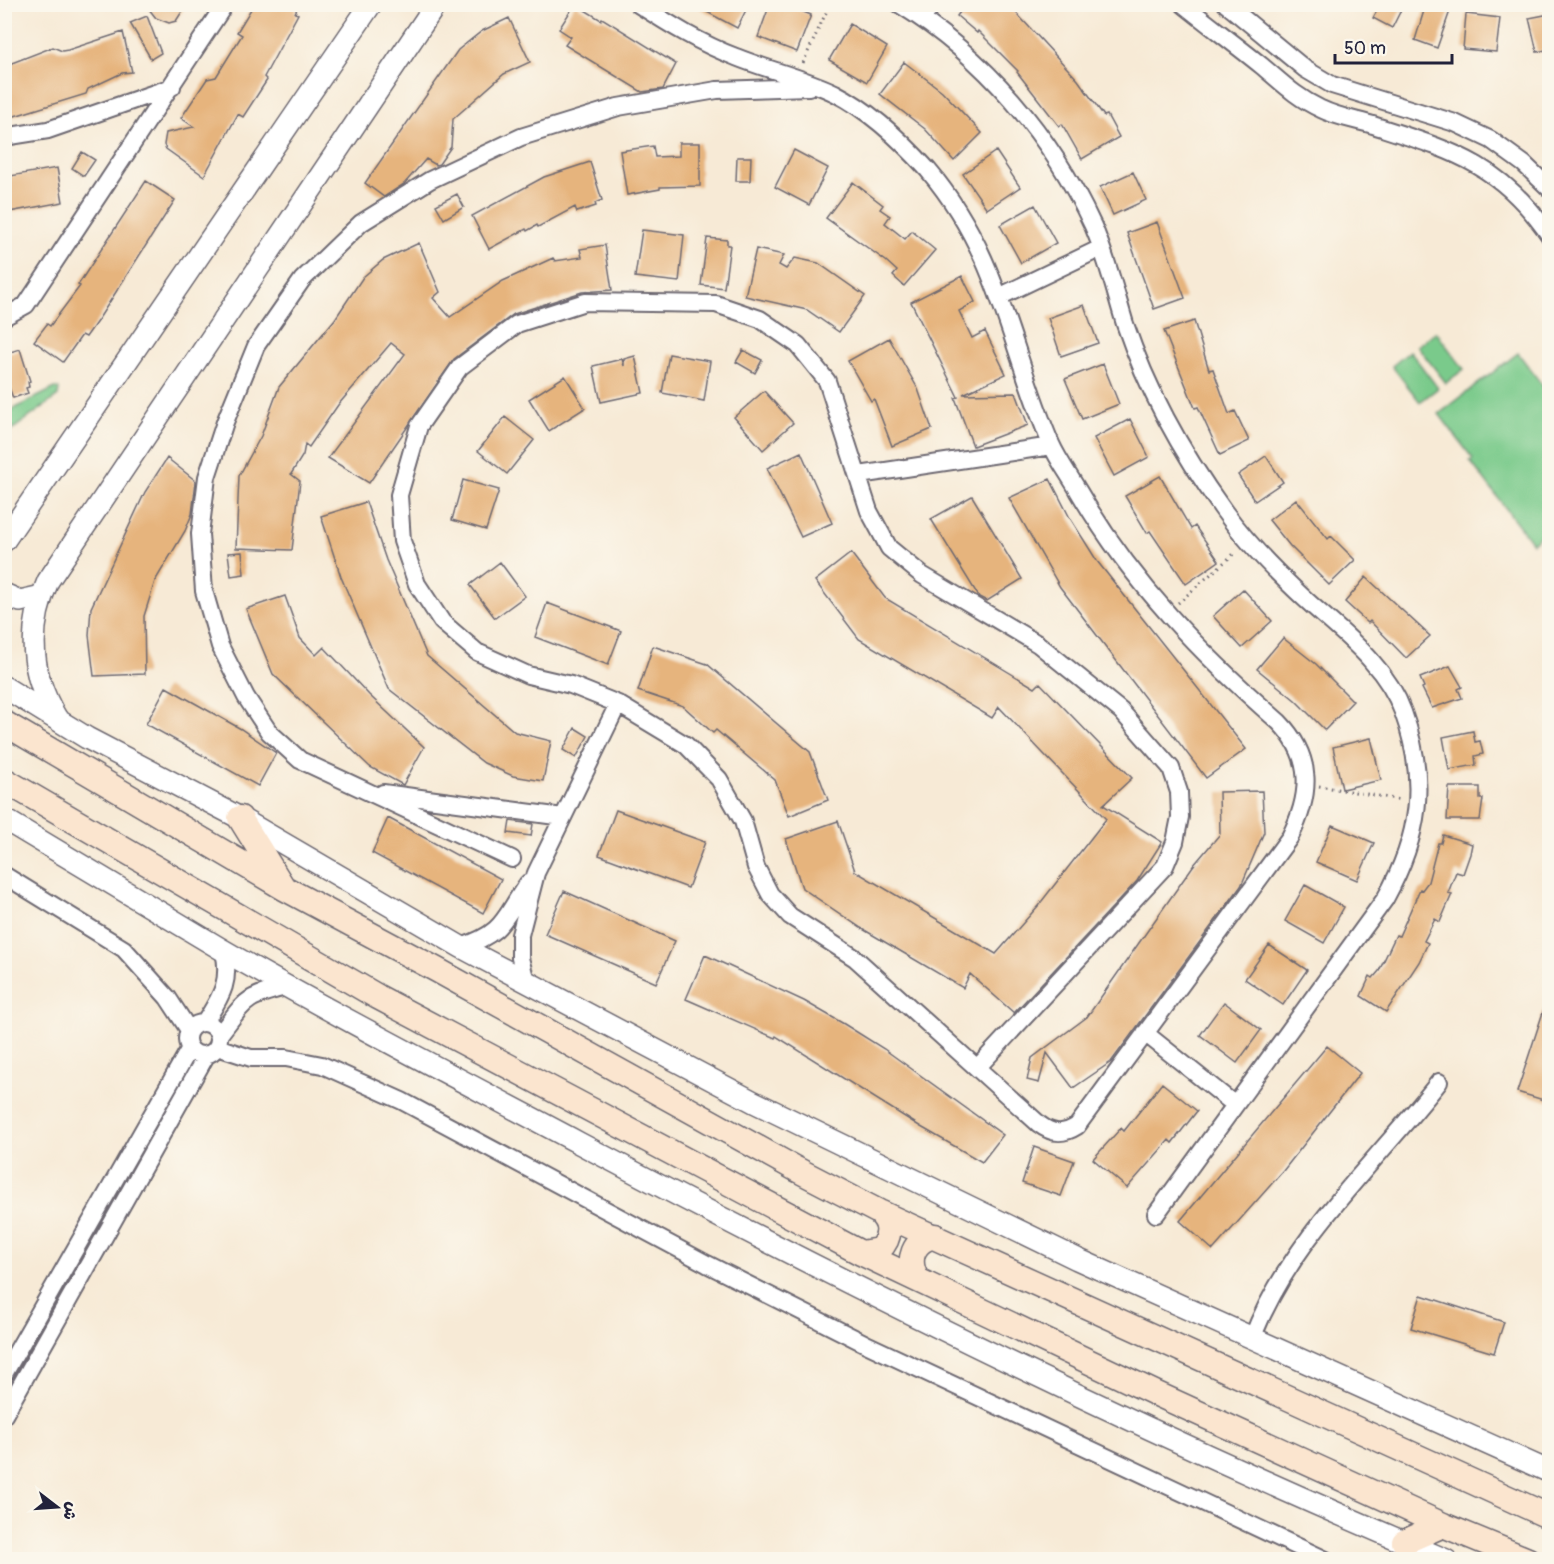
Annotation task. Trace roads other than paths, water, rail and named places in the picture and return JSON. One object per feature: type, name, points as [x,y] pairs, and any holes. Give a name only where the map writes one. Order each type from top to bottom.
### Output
[{"type":"main road","points":[[4,723],[284,888],[879,1212],[1550,1517]]},
{"type":"main road","points":[[4,780],[378,998],[861,1253],[1157,1394],[1443,1525],[1528,1560]]},
{"type":"main road","points":[[240,818],[284,888]]},
{"type":"main road","points":[[861,1253],[874,1253],[887,1240],[887,1222],[879,1212]]},
{"type":"main road","points":[[917,1279],[911,1265],[914,1250],[923,1240],[935,1236]]},
{"type":"main road","points":[[1524,1506],[1550,1506]]},
{"type":"main road","points":[[1404,1542],[1443,1525]]},
{"type":"street","points":[[4,317],[26,305],[225,4]]},
{"type":"street","points":[[4,541],[371,4]]},
{"type":"street","points":[[58,720],[42,691],[35,660],[34,627],[42,596],[56,567],[436,4]]},
{"type":"street","points":[[638,4],[696,39],[735,57],[833,92],[874,119],[927,170],[973,235],[1001,296],[1020,358],[1052,446],[1099,525],[1138,580],[1166,614],[1228,677],[1292,735],[1305,766],[1304,802],[1290,837],[1077,1126],[1062,1133],[1046,1129],[977,1068],[855,958],[790,916],[770,894],[756,867],[743,821],[719,779],[686,745],[618,704],[571,685],[528,675],[477,652],[442,622],[417,584],[402,541],[399,495],[419,426],[460,367],[517,324],[585,302],[716,303],[760,319],[798,345],[827,381],[869,511],[889,548],[922,575],[1038,644],[1121,711],[1171,768],[1179,792],[1180,818],[1175,842],[1165,866],[977,1068]]},
{"type":"street","points":[[922,18],[933,4]]},
{"type":"street","points":[[1183,4],[1289,91],[1322,110],[1445,147],[1477,163],[1506,184],[1532,210],[1550,236]]},
{"type":"street","points":[[1226,4],[1305,69],[1332,85],[1455,123],[1491,140],[1524,164],[1550,189]]},
{"type":"street","points":[[903,6],[922,18],[975,62],[1011,98],[1030,123],[1070,182],[1101,248],[1126,325],[1163,417],[1193,467],[1249,541],[1304,598],[1356,644],[1386,680],[1402,708],[1412,739],[1418,771],[1418,803],[1413,837],[1401,869],[1385,899],[1156,1214]]},
{"type":"street","points":[[1234,45],[1250,23]]},
{"type":"street","points":[[4,137],[48,129],[172,87]]},
{"type":"street","points":[[512,859],[300,760],[269,732],[246,697],[219,646],[204,591],[200,534],[207,477],[256,346],[302,280],[361,224],[430,180],[521,137],[618,107],[717,90],[818,87]]},
{"type":"street","points":[[1001,296],[1101,248]]},
{"type":"street","points":[[859,475],[1052,446]]},
{"type":"street","points":[[4,594],[20,601],[42,596]]},
{"type":"street","points":[[4,687],[58,720],[240,818],[461,947],[754,1102],[1077,1259],[1550,1472]]},
{"type":"street","points":[[461,947],[481,940],[496,931],[536,873],[618,704]]},
{"type":"street","points":[[366,791],[563,817]]},
{"type":"street","points":[[4,819],[224,951],[290,986],[343,1018],[778,1249],[923,1322],[1206,1456],[1446,1560]]},
{"type":"street","points":[[526,982],[520,958],[520,935],[536,873]]},
{"type":"street","points":[[4,875],[124,949],[168,998],[189,1030],[187,1043],[195,1053],[214,1045],[251,1058],[286,1058],[322,1065],[402,1101],[707,1264],[866,1344],[1326,1560]]},
{"type":"street","points":[[205,1022],[225,988],[228,969],[224,951]]},
{"type":"street","points":[[4,1415],[214,1045],[246,1000],[255,994],[290,986]]},
{"type":"street","points":[[189,1030],[199,1023],[211,1024],[214,1045]]},
{"type":"street","points":[[1145,1033],[1235,1105]]},
{"type":"street","points":[[4,1374],[190,1048]]},
{"type":"street","points":[[1252,1339],[1273,1291],[1302,1247],[1440,1082]]}]
